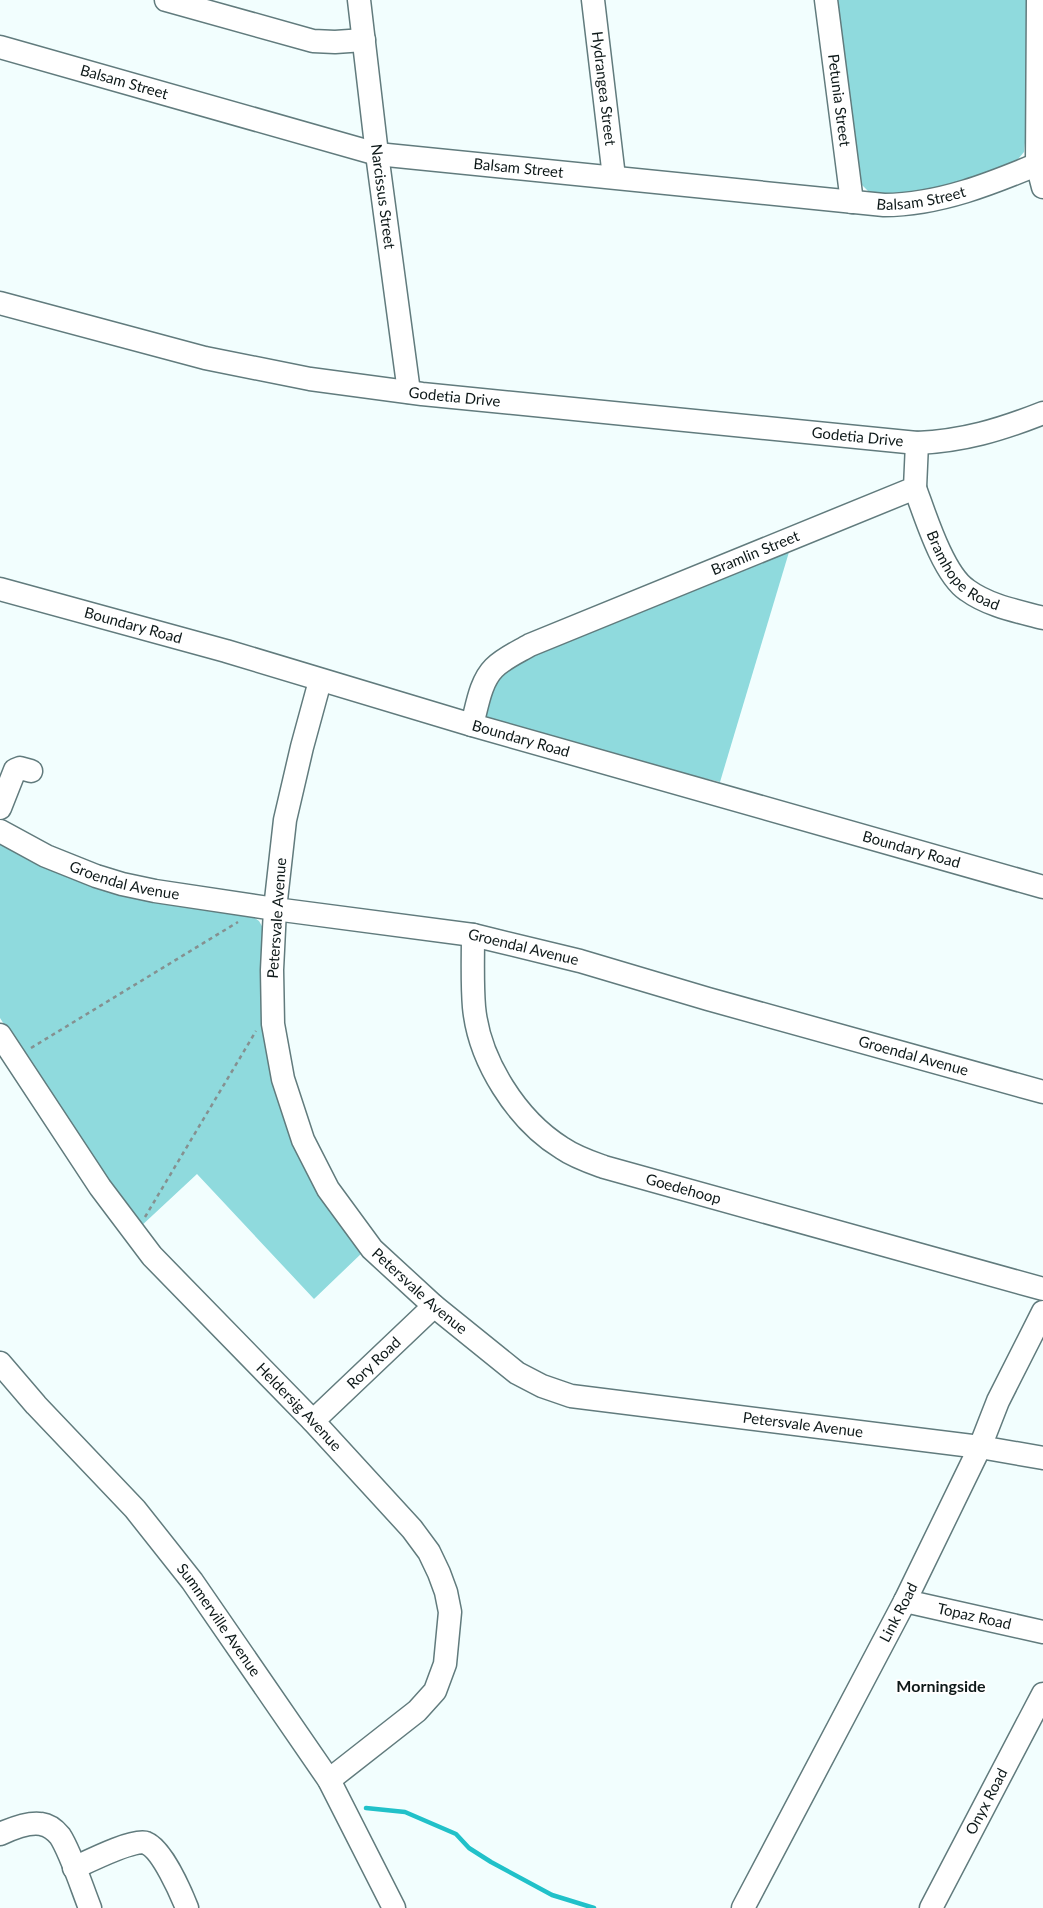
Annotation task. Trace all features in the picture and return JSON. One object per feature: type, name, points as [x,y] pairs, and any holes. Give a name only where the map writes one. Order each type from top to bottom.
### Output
[{"type":"street","points":[[166,0],[313,41],[364,40]]},
{"type":"street","name":"Narcissus Street","points":[[359,0],[377,154],[409,392]]},
{"type":"street","name":"Hydrangea Street","points":[[593,0],[614,177]]},
{"type":"street","name":"Petunia Street","points":[[826,0],[852,202]]},
{"type":"street","points":[[1038,0],[1040,163],[1043,187]]},
{"type":"street","name":"Balsam Street","points":[[0,47],[377,154],[852,202],[906,205],[935,200],[1040,163]]},
{"type":"street","name":"Godetia Drive","points":[[0,303],[223,362],[310,379],[409,392],[917,443]]},
{"type":"street","points":[[915,488],[917,443],[959,440],[978,436],[1043,413]]},
{"type":"street","name":"Bramhope Road","points":[[915,488],[943,558],[965,589],[996,605],[1043,618]]},
{"type":"street","name":"Bramlin Street","points":[[472,726],[485,680],[493,669],[505,659],[530,645],[915,488]]},
{"type":"street","name":"Boundary Road","points":[[0,588],[226,651],[472,726],[1043,887]]},
{"type":"street","name":"Petersvale Avenue","points":[[320,680],[285,820],[272,970],[273,1024],[283,1079],[303,1140],[328,1189],[372,1249],[434,1306],[487,1350],[517,1372],[542,1386],[571,1396],[980,1447],[1043,1458]]},
{"type":"street","points":[[0,808],[15,770],[20,768],[31,771]]},
{"type":"street","name":"Groendal Avenue","points":[[0,831],[46,856],[122,884],[155,891],[276,909],[473,935],[580,961],[708,999],[1043,1092]]},
{"type":"street","name":"Goedehoop","points":[[473,935],[474,1009],[480,1037],[492,1069],[514,1103],[561,1148],[583,1160],[604,1167],[1043,1289]]},
{"type":"street","name":"Heldersig Avenue","points":[[6,1049],[100,1187],[152,1256],[313,1421],[412,1529],[429,1552],[440,1573],[450,1612],[445,1664],[434,1690],[417,1712],[329,1780]]},
{"type":"street","name":"Rory Road","points":[[313,1421],[434,1306]]},
{"type":"street","name":"Link Road","points":[[742,1908],[905,1601],[980,1447],[998,1401],[1043,1312]]},
{"type":"street","name":"Summerville Avenue","points":[[0,1363],[36,1405],[135,1509],[192,1582],[329,1780],[394,1908]]},
{"type":"street","name":"Topaz Road","points":[[905,1601],[1043,1632]]},
{"type":"street","name":"Onyx Road","points":[[931,1908],[1043,1694]]},
{"type":"street","points":[[2,1828],[33,1824],[49,1826],[60,1836],[90,1908]]},
{"type":"street","points":[[74,1868],[133,1843],[147,1843],[153,1848],[173,1875],[187,1908]]},
{"type":"path","points":[[6,1049],[238,922]]},
{"type":"path","points":[[135,1234],[258,1027]]},
{"type":"shaded area","points":[[836,0],[1027,0],[1025,143],[1024,152],[1014,164],[925,197],[871,194],[860,183]]},
{"type":"shaded area","points":[[792,542],[720,782],[481,725],[498,669]]},
{"type":"shaded area","points":[[0,842],[252,916],[259,921],[263,928],[267,1041],[364,1251],[314,1299],[197,1174],[139,1228],[103,1179],[0,1018]]},
{"type":"waterway","points":[[366,1808],[405,1812],[456,1834],[469,1848],[491,1862],[552,1895],[594,1908]]},
{"type":"district","name":"Morningside","points":[[941,1686]]}]
